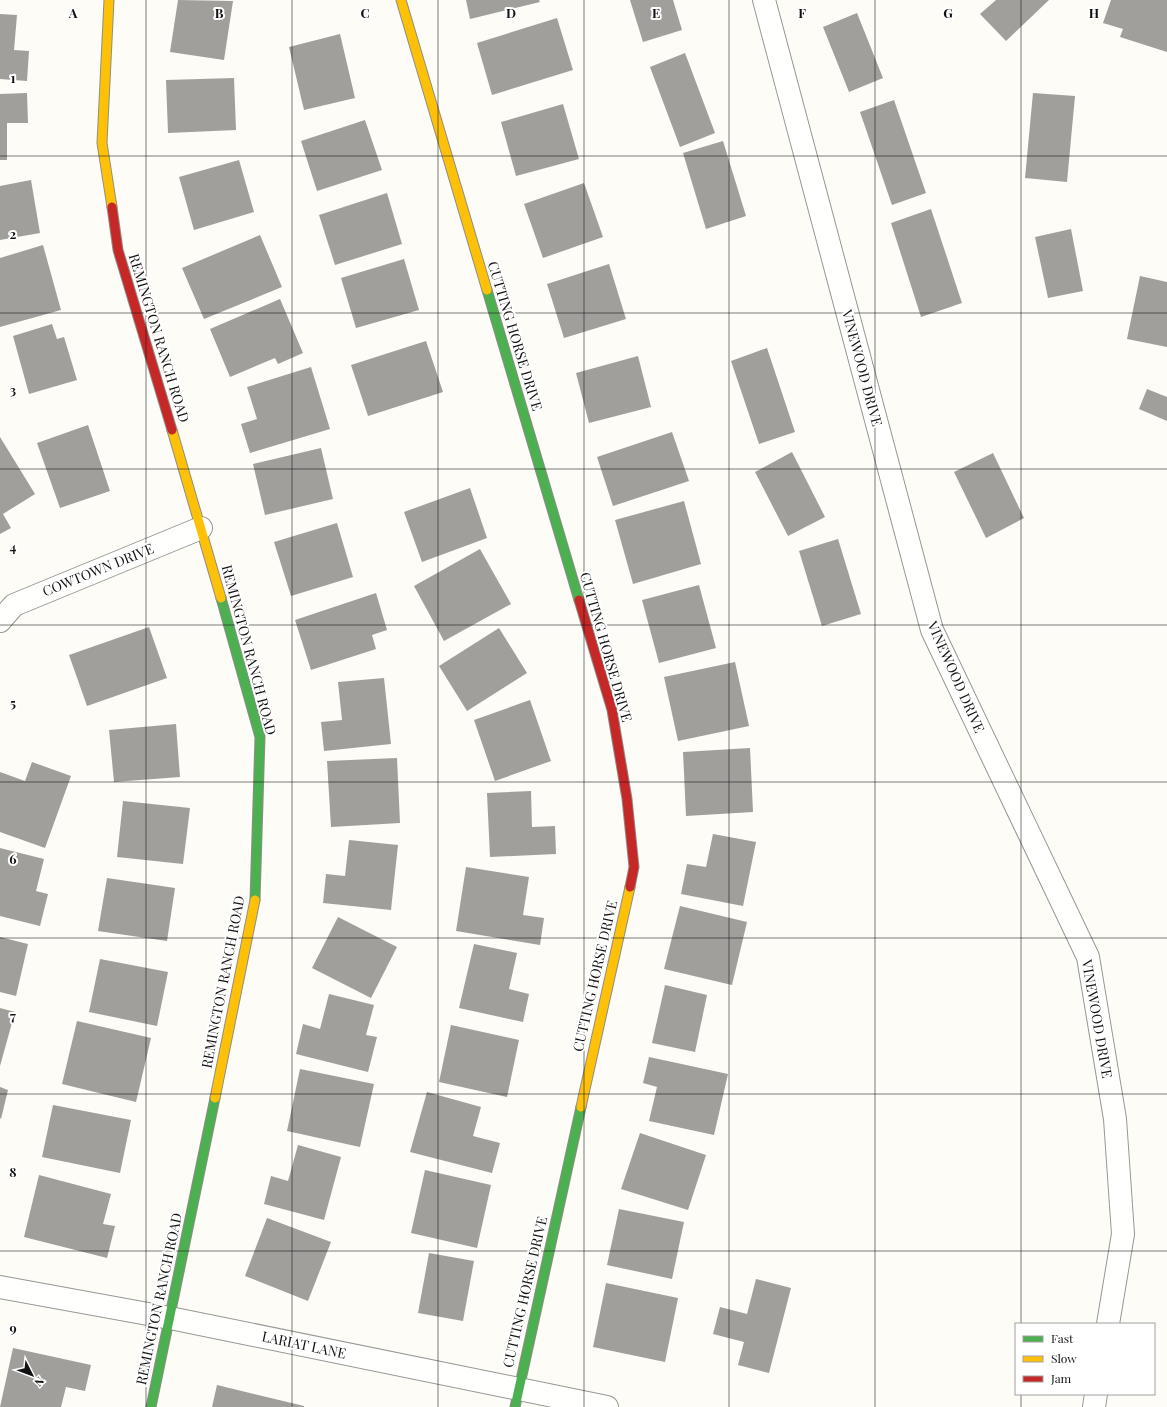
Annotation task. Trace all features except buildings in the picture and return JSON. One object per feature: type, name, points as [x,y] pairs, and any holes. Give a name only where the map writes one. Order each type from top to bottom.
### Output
[{"type":"street","name":"REMINGTON RANCH ROAD","points":[[109,0],[102,143],[118,250],[201,528],[260,737],[254,905],[151,1407]]},
{"type":"street","name":"CUTTING HORSE DRIVE","points":[[401,0],[612,710],[627,798],[634,867],[516,1398]]},
{"type":"street","name":"VINEWOOD DRIVE","points":[[764,0],[932,630],[1088,957],[1115,1119],[1123,1234],[1108,1323]]},
{"type":"street","name":"COWTOWN DRIVE","points":[[0,620],[14,605],[201,528]]},
{"type":"street","name":"LARIAT LANE","points":[[0,1287],[170,1318],[516,1398],[607,1407]]},
{"type":"street","points":[[1094,1407],[1096,1395]]},
{"type":"traffic: fast","points":[[487,290],[579,600]]},
{"type":"traffic: fast","points":[[221,598],[260,737],[255,900]]},
{"type":"traffic: fast","points":[[151,1407],[215,1098]]},
{"type":"traffic: fast","points":[[515,1407],[581,1107]]},
{"type":"traffic: slow","points":[[109,0],[102,143],[112,207]]},
{"type":"traffic: slow","points":[[401,0],[487,290]]},
{"type":"traffic: slow","points":[[172,430],[221,598]]},
{"type":"traffic: slow","points":[[581,1107],[630,887]]},
{"type":"traffic: slow","points":[[215,1098],[255,900]]},
{"type":"traffic: jam","points":[[112,207],[118,250],[172,430]]},
{"type":"traffic: jam","points":[[579,600],[612,710],[627,799],[634,867],[630,887]]}]
